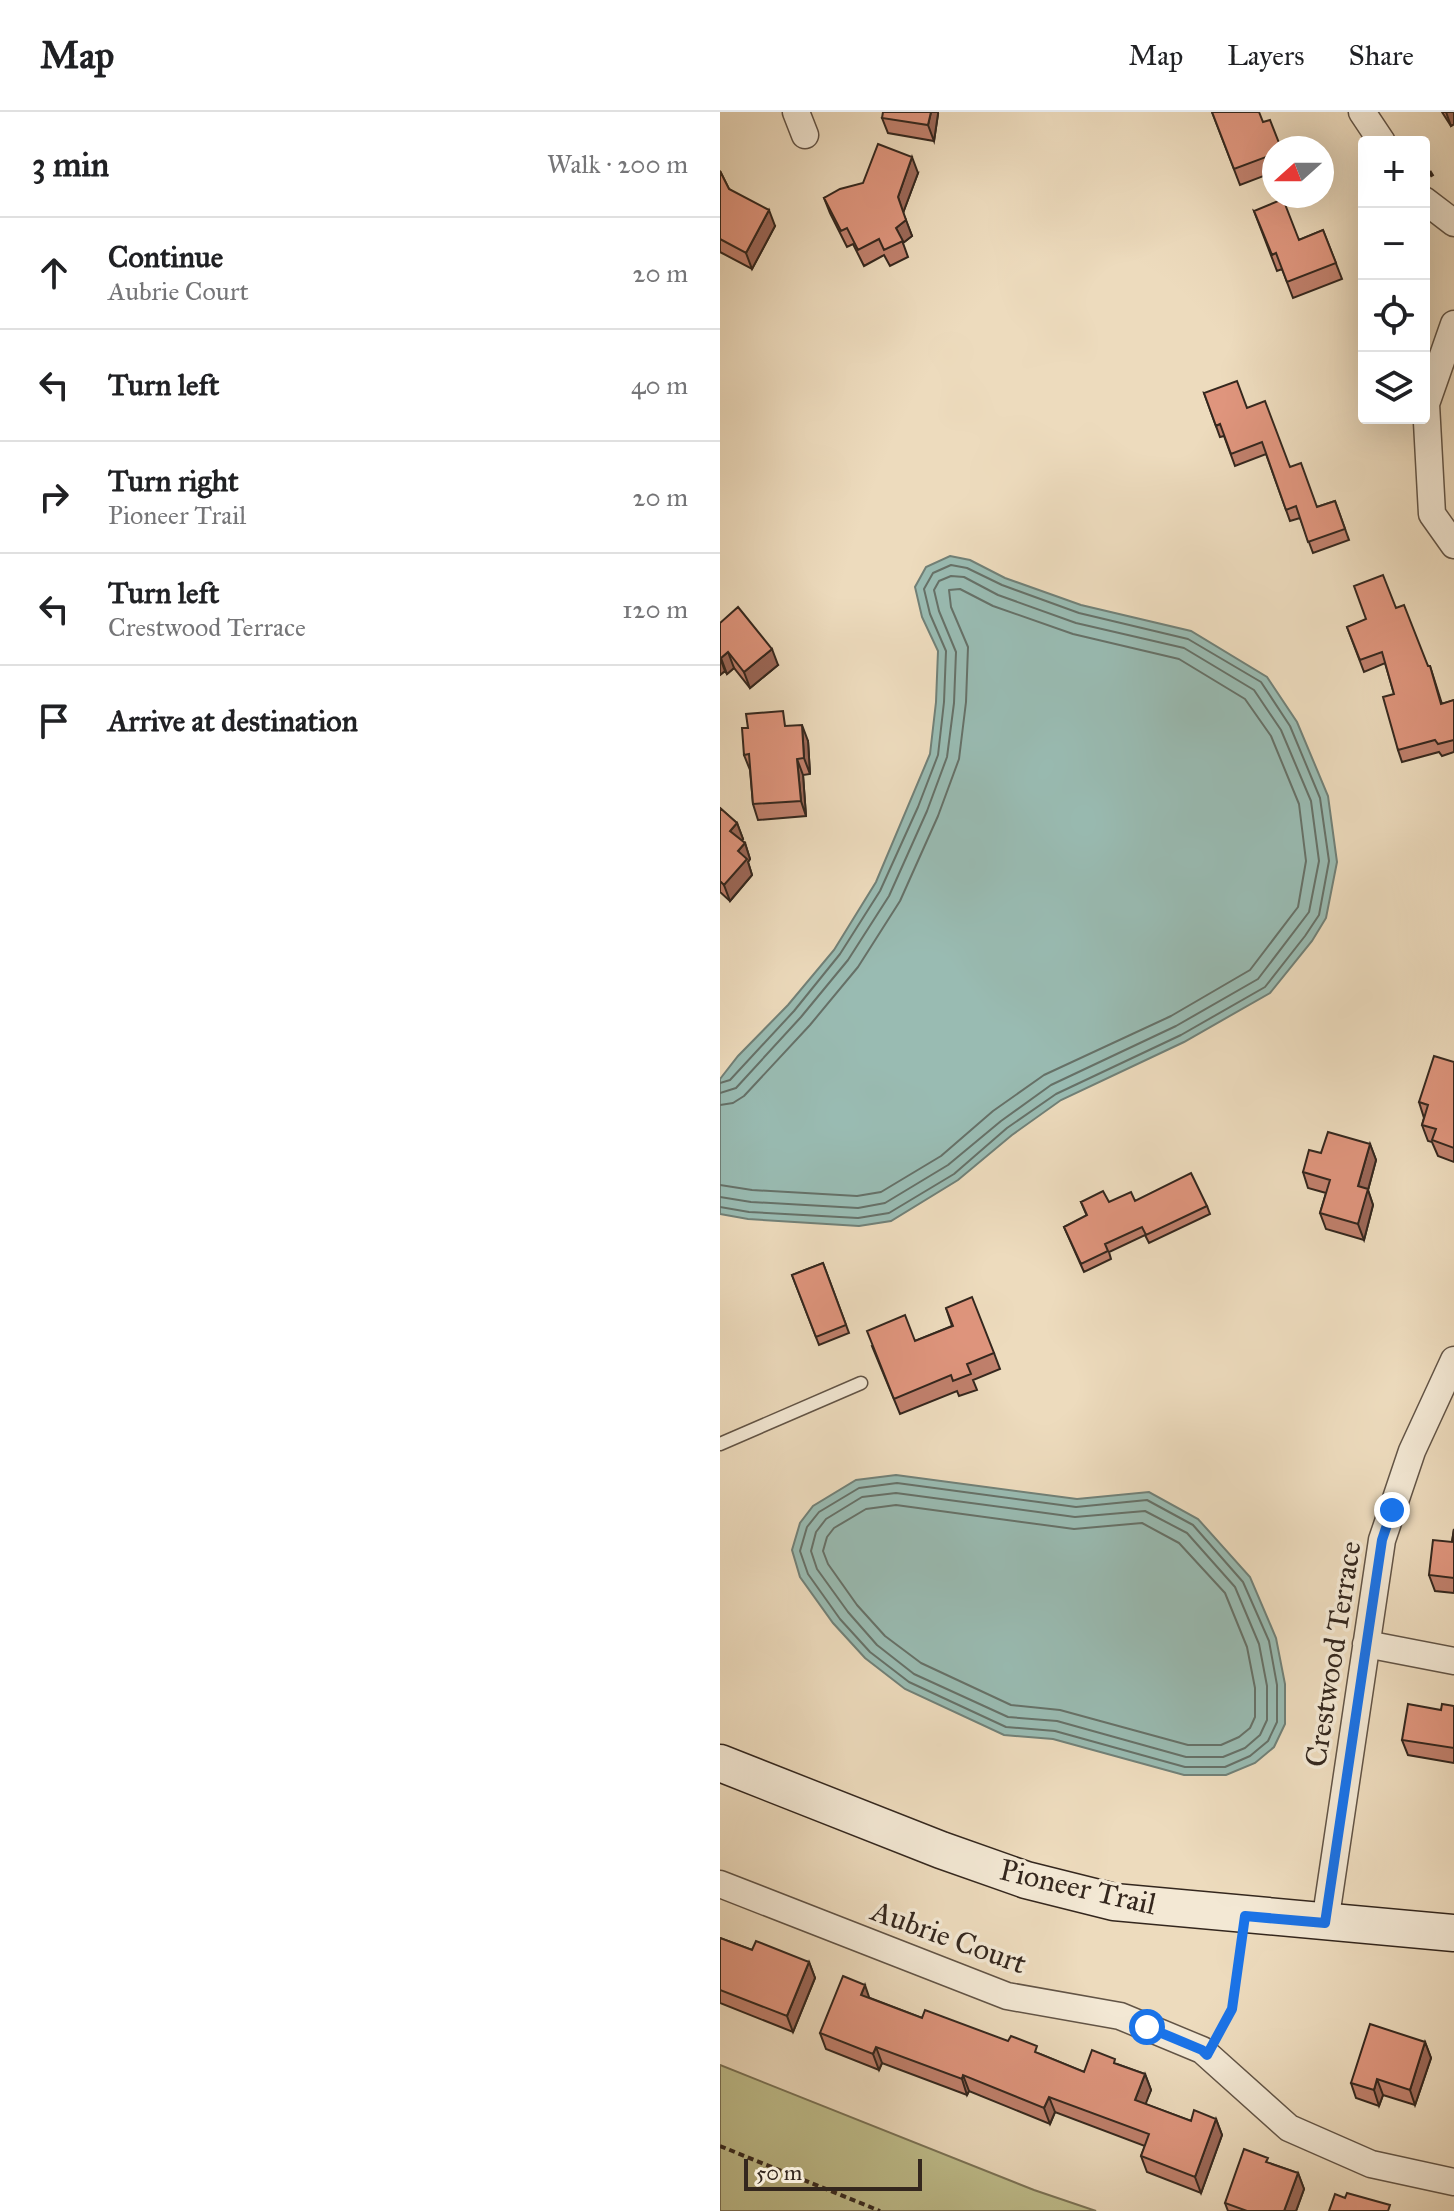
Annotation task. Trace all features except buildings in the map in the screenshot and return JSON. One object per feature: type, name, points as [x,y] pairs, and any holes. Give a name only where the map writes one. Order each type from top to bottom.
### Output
[{"type":"main road","name":"Pioneer Trail","points":[[720,1763],[1026,1880],[1114,1902],[1454,1933]]},
{"type":"street","points":[[1362,112],[1378,136]]},
{"type":"street","points":[[1430,205],[1454,223]]},
{"type":"street","points":[[1454,324],[1426,404],[1432,514],[1454,545]]},
{"type":"street","name":"Crestwood Terrace","points":[[1325,1923],[1382,1540],[1412,1451],[1454,1360]]},
{"type":"street","points":[[1366,1644],[1454,1661]]},
{"type":"street","name":"Aubrie Court","points":[[720,1884],[1007,1996],[1120,2016],[1202,2050],[1289,2128],[1371,2164],[1454,2182]]},
{"type":"lane","points":[[720,1444],[861,1383]]},
{"type":"path","points":[[1207,2055],[1232,2009],[1245,1916]]},
{"type":"path","points":[[720,2146],[880,2211]]},
{"type":"shaded area","points":[[720,2065],[1034,2190],[1096,2211],[720,2211]]},
{"type":"water","points":[[950,556],[970,560],[1005,578],[1081,605],[1191,631],[1267,677],[1297,722],[1328,796],[1337,862],[1326,918],[1312,941],[1270,993],[1184,1042],[1061,1100],[1012,1135],[958,1180],[891,1221],[859,1226],[748,1219],[720,1214],[720,1079],[834,950],[876,882],[930,754],[938,651],[922,617],[915,587],[926,567]]},
{"type":"water","points":[[896,1475],[1077,1499],[1149,1492],[1198,1519],[1250,1577],[1276,1638],[1285,1684],[1285,1724],[1274,1747],[1255,1763],[1226,1775],[1184,1775],[1053,1739],[1004,1735],[905,1689],[865,1658],[833,1623],[800,1577],[792,1550],[800,1523],[813,1506],[856,1480]]},
{"type":"route","points":[[1147,2027],[1202,2050],[1207,2055],[1232,2009],[1245,1916],[1325,1923],[1382,1540],[1392,1510]]}]
